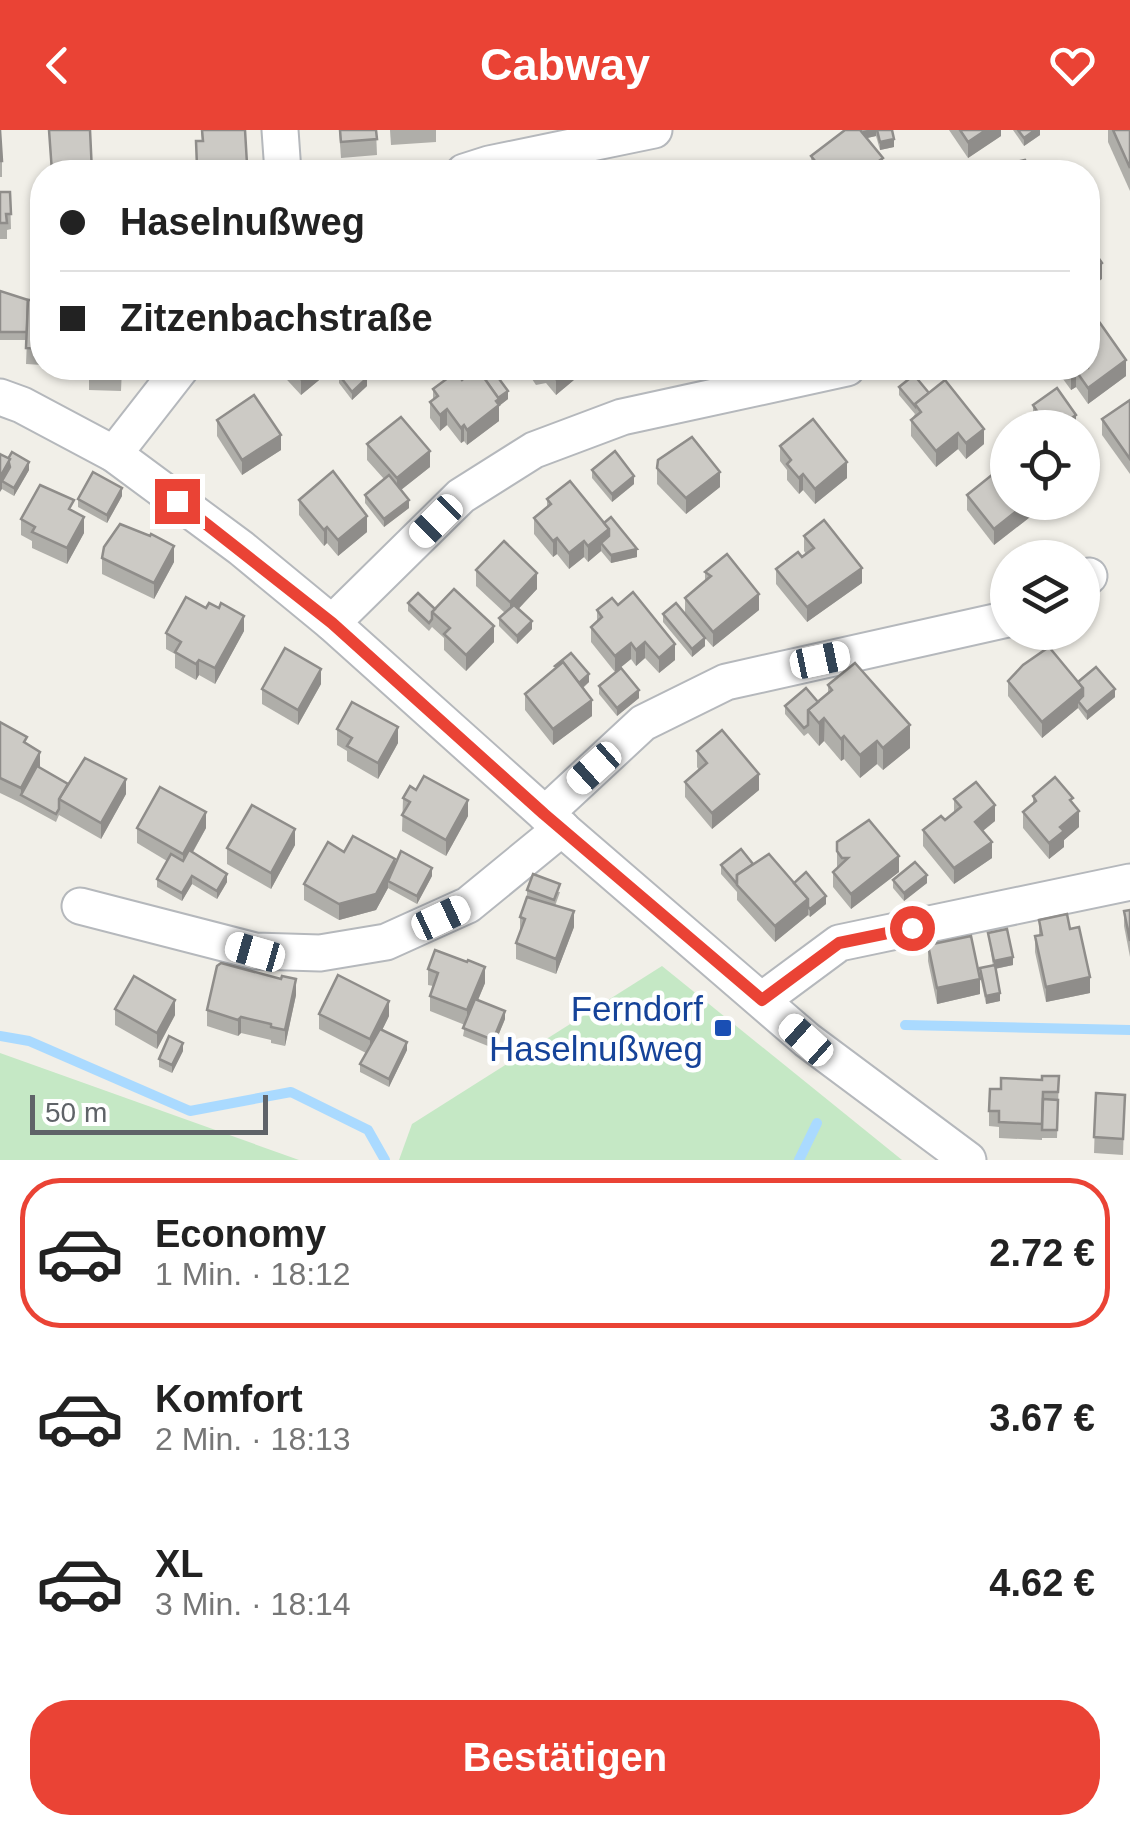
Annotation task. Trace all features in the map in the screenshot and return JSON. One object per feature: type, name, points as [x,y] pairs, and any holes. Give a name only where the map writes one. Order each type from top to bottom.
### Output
[{"type":"street","points":[[280,130],[282,160]]},
{"type":"street","points":[[480,155],[654,130]]},
{"type":"street","points":[[114,454],[172,380]]},
{"type":"street","points":[[332,623],[462,496],[534,450],[622,418],[793,380]]},
{"type":"street","points":[[0,397],[114,454],[241,548],[332,623],[806,1040],[968,1160]]},
{"type":"street","points":[[80,906],[255,952],[320,953],[386,942],[468,905],[553,821],[643,723],[726,682],[990,623]]},
{"type":"street","points":[[762,1000],[839,943],[1130,882]]},
{"type":"green space","points":[[662,966],[902,1160],[399,1160],[412,1124]]},
{"type":"green space","points":[[0,1053],[299,1160],[0,1160]]},
{"type":"building","points":[[49,130],[90,130],[91,160],[51,160]]},
{"type":"building","points":[[202,130],[245,130],[247,160],[197,160],[196,141],[203,141]]},
{"type":"building","points":[[340,130],[376,130],[377,139],[341,142]]},
{"type":"building","points":[[845,130],[860,130],[883,158],[814,160],[811,156]]},
{"type":"building","points":[[877,130],[892,130],[894,139],[880,142]]},
{"type":"building","points":[[960,130],[986,130],[968,142]]},
{"type":"building","points":[[1018,130],[1035,130],[1024,138]]},
{"type":"building","points":[[1113,130],[1130,130],[1130,168]]},
{"type":"building","points":[[0,192],[10,192],[11,214],[6,214],[7,223],[0,223]]},
{"type":"building","points":[[0,291],[28,300],[27,332],[0,332]]},
{"type":"building","points":[[28,300],[30,300],[30,348],[26,348]]},
{"type":"building","points":[[1100,323],[1126,360],[1100,379]]},
{"type":"building","points":[[343,380],[365,380],[352,392]]},
{"type":"building","points":[[445,380],[486,380],[499,405],[467,430],[447,409],[440,415],[430,402],[438,396],[433,389]]},
{"type":"building","points":[[485,380],[500,380],[508,391],[498,398]]},
{"type":"building","points":[[908,380],[918,380],[929,393],[915,406],[899,387]]},
{"type":"building","points":[[945,380],[984,429],[966,443],[958,433],[936,451],[911,420],[921,412],[915,404]]},
{"type":"building","points":[[1082,380],[1099,380],[1088,388]]},
{"type":"building","points":[[1057,388],[1072,410],[1036,410],[1033,405]]},
{"type":"building","points":[[254,395],[281,435],[242,460],[217,420]]},
{"type":"building","points":[[1130,400],[1130,459],[1102,419]]},
{"type":"building","points":[[401,417],[430,451],[397,478],[367,444]]},
{"type":"building","points":[[813,419],[847,462],[815,489],[803,474],[799,478],[787,464],[791,460],[780,446]]},
{"type":"building","points":[[692,437],[720,472],[686,498],[657,468],[658,460]]},
{"type":"building","points":[[615,451],[634,476],[612,494],[592,470]]},
{"type":"building","points":[[12,452],[29,462],[14,488],[2,481]]},
{"type":"building","points":[[0,454],[10,459],[0,477]]},
{"type":"building","points":[[333,471],[367,516],[338,540],[327,527],[324,530],[299,500]]},
{"type":"building","points":[[93,472],[122,488],[107,515],[78,499]]},
{"type":"building","points":[[389,475],[409,500],[384,519],[365,495]]},
{"type":"building","points":[[990,476],[990,520],[1005,520],[994,529],[967,495]]},
{"type":"building","points":[[570,481],[609,529],[588,546],[584,541],[569,553],[534,518],[551,504],[547,499]]},
{"type":"building","points":[[40,485],[74,500],[69,509],[84,517],[67,548],[32,532],[35,527],[21,519]]},
{"type":"building","points":[[611,517],[637,549],[611,555],[601,543],[609,536],[604,523]]},
{"type":"building","points":[[824,520],[862,568],[807,607],[776,569],[798,552],[802,557],[814,548],[804,536]]},
{"type":"building","points":[[120,524],[174,546],[154,583],[102,558],[104,547]]},
{"type":"building","points":[[504,541],[537,573],[510,602],[476,570]]},
{"type":"building","points":[[727,554],[759,594],[713,632],[685,598],[711,576],[705,572]]},
{"type":"building","points":[[454,589],[494,626],[466,655],[444,634],[450,628],[432,612]]},
{"type":"building","points":[[633,592],[675,644],[659,658],[645,642],[636,650],[631,643],[615,656],[591,627],[602,617],[597,610],[612,598],[618,605]]},
{"type":"building","points":[[418,593],[435,609],[429,623],[408,603]]},
{"type":"building","points":[[186,597],[206,608],[209,603],[219,608],[221,603],[244,616],[215,668],[199,660],[196,664],[175,652],[181,642],[166,633]]},
{"type":"building","points":[[676,603],[705,638],[692,649],[663,614]]},
{"type":"building","points":[[514,605],[532,621],[517,636],[499,618]]},
{"type":"building","points":[[285,648],[321,669],[298,710],[262,689]]},
{"type":"building","points":[[1045,650],[1051,650],[1083,688],[1042,722],[1008,681]]},
{"type":"building","points":[[571,653],[589,674],[579,683],[563,662],[555,666]]},
{"type":"building","points":[[563,662],[592,700],[553,729],[525,694]]},
{"type":"building","points":[[855,663],[910,725],[883,748],[877,741],[860,755],[824,718],[819,723],[808,710],[832,690],[828,685]]},
{"type":"building","points":[[1096,667],[1115,689],[1087,712],[1078,701],[1083,688],[1078,682]]},
{"type":"building","points":[[621,668],[639,690],[617,708],[599,686]]},
{"type":"building","points":[[806,688],[818,702],[808,710],[808,725],[804,728],[785,706]]},
{"type":"building","points":[[352,702],[398,727],[378,763],[347,746],[352,738],[337,729]]},
{"type":"building","points":[[0,722],[27,737],[24,742],[40,752],[21,788],[0,778]]},
{"type":"building","points":[[722,730],[759,774],[712,813],[685,782],[707,763],[697,751]]},
{"type":"building","points":[[85,758],[126,779],[101,823],[59,799]]},
{"type":"building","points":[[37,766],[68,784],[56,814],[21,795]]},
{"type":"building","points":[[424,776],[468,800],[446,840],[402,815],[410,802],[403,798],[410,786],[416,790]]},
{"type":"building","points":[[1055,777],[1079,811],[1049,843],[1023,812],[1036,801],[1033,796]]},
{"type":"building","points":[[976,782],[995,805],[975,822],[992,842],[954,868],[923,830],[961,807],[954,799]]},
{"type":"building","points":[[160,787],[206,812],[183,854],[137,828]]},
{"type":"building","points":[[252,805],[295,829],[271,873],[227,848]]},
{"type":"building","points":[[869,820],[899,856],[851,894],[833,872],[848,858],[842,858],[837,851],[837,842]]},
{"type":"building","points":[[353,836],[395,859],[376,894],[339,904],[304,884],[328,842],[344,852]]},
{"type":"building","points":[[741,849],[753,864],[737,875],[737,884],[721,865]]},
{"type":"building","points":[[189,850],[227,874],[217,891],[192,876],[182,893],[157,879],[171,854],[183,861]]},
{"type":"building","points":[[401,851],[432,868],[417,896],[388,881]]},
{"type":"building","points":[[769,854],[808,899],[775,926],[737,885],[737,875]]},
{"type":"building","points":[[915,862],[927,875],[904,893],[893,880]]},
{"type":"building","points":[[806,872],[826,896],[810,909],[808,899],[794,883]]},
{"type":"building","points":[[533,874],[560,884],[554,900],[527,890]]},
{"type":"building","points":[[527,897],[574,911],[556,959],[516,943],[525,919],[520,917]]},
{"type":"building","points":[[1130,910],[1130,941],[1124,911]]},
{"type":"building","points":[[1067,914],[1070,929],[1079,927],[1090,977],[1046,987],[1035,936],[1042,935],[1039,920]]},
{"type":"building","points":[[1007,929],[1013,957],[994,961],[988,933]]},
{"type":"building","points":[[971,936],[980,979],[937,988],[928,945]]},
{"type":"building","points":[[435,950],[485,967],[467,1010],[430,996],[438,973],[428,969]]},
{"type":"building","points":[[221,963],[281,979],[296,979],[285,1030],[207,1010]]},
{"type":"building","points":[[995,965],[1000,993],[986,996],[980,968]]},
{"type":"building","points":[[338,975],[389,1001],[370,1039],[319,1014]]},
{"type":"building","points":[[134,976],[175,1000],[157,1033],[115,1009]]},
{"type":"building","points":[[475,999],[505,1011],[493,1040],[463,1028]]},
{"type":"building","points":[[380,1029],[407,1042],[389,1079],[360,1064]]},
{"type":"building","points":[[169,1036],[183,1043],[172,1065],[159,1059]]},
{"type":"building","points":[[1042,1076],[1059,1076],[1058,1092],[1043,1092],[1042,1124],[999,1122],[999,1111],[989,1111],[990,1089],[1001,1089],[1001,1078],[1042,1080]]},
{"type":"building","points":[[1096,1093],[1125,1095],[1123,1139],[1094,1137]]},
{"type":"building","points":[[1043,1099],[1058,1100],[1057,1130],[1042,1130]]},
{"type":"waterway","points":[[905,1025],[1130,1030]]},
{"type":"waterway","points":[[0,1036],[29,1041],[190,1111],[291,1092],[368,1130],[385,1160]]},
{"type":"waterway","points":[[799,1160],[817,1123]]},
{"type":"place","name":"Ferndorf Haselnußweg","points":[[723,1028]]},
{"type":"route","points":[[177,501],[332,623],[544,814],[762,1000],[839,943],[912,928]]}]
